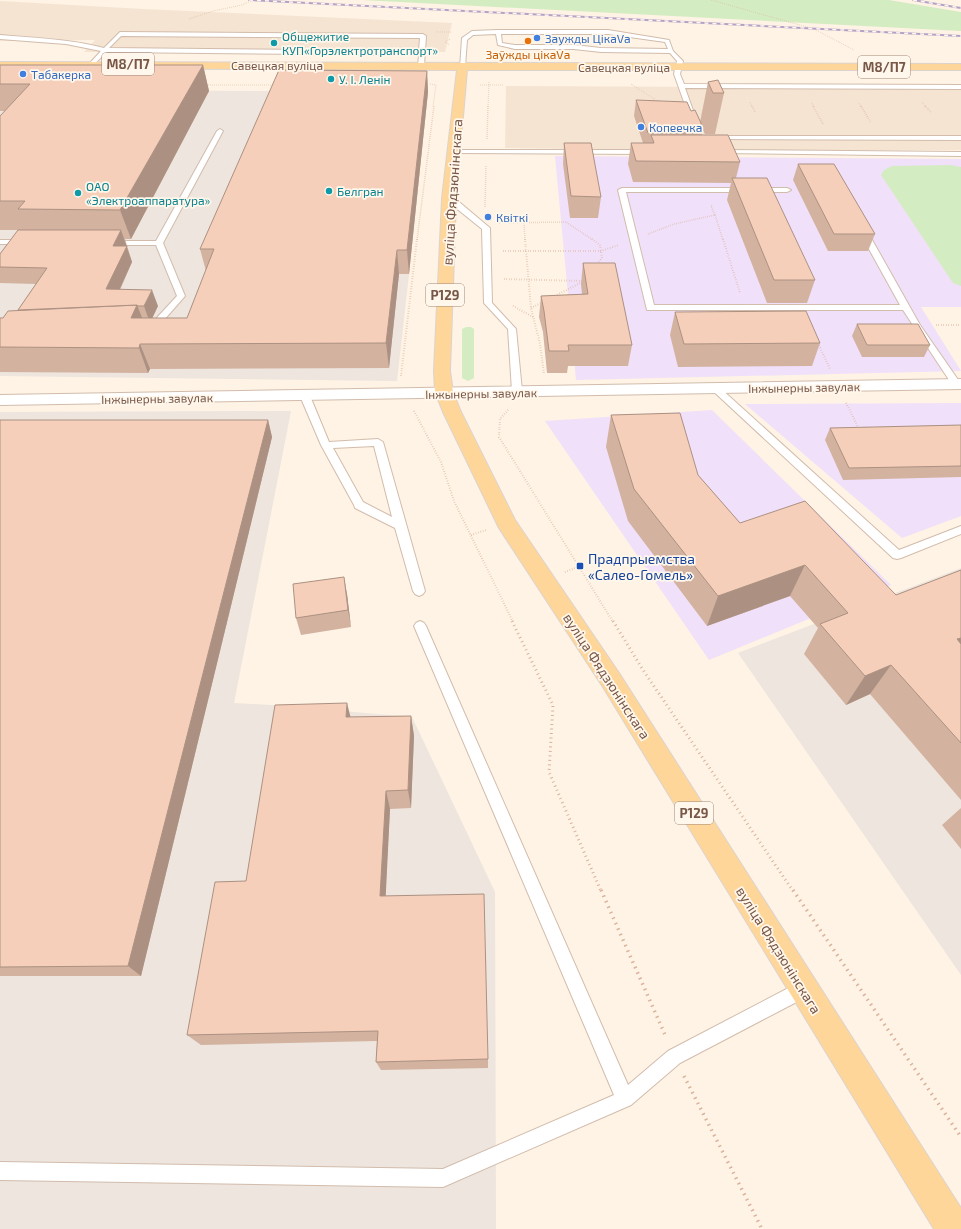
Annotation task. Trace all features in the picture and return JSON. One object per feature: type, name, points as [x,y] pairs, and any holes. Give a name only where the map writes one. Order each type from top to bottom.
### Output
[{"type":"main road","name":"Савецкая вуліца","points":[[0,64],[462,67],[961,67]]},
{"type":"main road","name":"вуліца Фядзюнінскага","points":[[462,67],[449,198],[442,371],[444,392],[452,412],[506,523],[611,680],[954,1229]]},
{"type":"street","name":"Інжынерны завулак","points":[[0,400],[958,384]]},
{"type":"lane","points":[[462,67],[464,39],[467,35],[479,32],[608,32],[667,41],[671,51],[680,61],[677,74],[687,106],[696,125]]},
{"type":"lane","points":[[498,32],[500,44],[515,46],[573,45],[601,50],[671,51]]},
{"type":"lane","points":[[92,64],[120,34],[422,36],[421,66]]},
{"type":"lane","points":[[0,37],[66,42],[105,50],[422,53]]},
{"type":"lane","points":[[682,86],[961,87]]},
{"type":"lane","points":[[138,327],[154,326],[180,296],[160,243],[220,131]]},
{"type":"lane","points":[[702,138],[961,138]]},
{"type":"lane","points":[[859,138],[869,154]]},
{"type":"lane","points":[[454,152],[651,152]]},
{"type":"lane","points":[[713,152],[821,156],[869,154],[961,154]]},
{"type":"lane","points":[[787,190],[622,190],[650,308],[906,307]]},
{"type":"lane","points":[[449,198],[486,228],[488,303],[512,330],[516,391]]},
{"type":"lane","points":[[859,224],[916,325],[958,384]]},
{"type":"lane","points":[[0,242],[32,242]]},
{"type":"lane","points":[[104,243],[160,243]]},
{"type":"lane","points":[[716,389],[897,555],[961,530]]},
{"type":"lane","points":[[305,396],[326,446],[360,505],[400,526]]},
{"type":"lane","points":[[326,446],[378,442],[419,591]]},
{"type":"lane","points":[[420,626],[625,1099]]},
{"type":"lane","points":[[0,1171],[443,1178],[625,1099],[674,1057],[804,989]]},
{"type":"path","points":[[712,0],[752,13],[814,28],[854,50]]},
{"type":"path","points":[[436,32],[455,32]]},
{"type":"path","points":[[489,212],[485,207],[489,82],[495,78],[497,67]]},
{"type":"path","points":[[631,84],[662,104]]},
{"type":"path","points":[[204,85],[276,85]]},
{"type":"path","points":[[400,378],[436,85],[428,85]]},
{"type":"path","points":[[743,190],[711,206],[745,308]]},
{"type":"path","points":[[501,251],[601,251],[674,224],[714,215]]},
{"type":"path","points":[[498,226],[499,223],[566,222],[600,245],[602,258],[593,270]]},
{"type":"path","points":[[503,279],[583,281],[551,298]]},
{"type":"path","points":[[531,308],[544,301]]},
{"type":"path","points":[[511,304],[534,317]]},
{"type":"path","points":[[916,325],[961,325]]},
{"type":"path","points":[[818,342],[830,370]]},
{"type":"path","points":[[411,405],[441,462],[454,501],[553,705],[549,772],[674,1057],[762,1229]]},
{"type":"path","points":[[499,437],[643,670],[961,1137]]},
{"type":"shaded area","points":[[0,1],[452,23],[445,52],[84,52],[95,40],[0,41]]},
{"type":"shaded area","points":[[506,86],[961,88],[961,150],[636,150],[505,148]]},
{"type":"shaded area","points":[[0,90],[286,91],[207,273],[409,274],[397,381],[0,376]]},
{"type":"shaded area","points":[[555,156],[961,159],[961,307],[921,307],[961,371],[576,380]]},
{"type":"shaded area","points":[[961,403],[961,516],[902,538],[745,404]]},
{"type":"shaded area","points":[[712,410],[891,585],[709,660],[545,421]]},
{"type":"shaded area","points":[[291,411],[234,703],[412,717],[495,892],[496,1229],[0,1229],[0,412]]},
{"type":"shaded area","points":[[961,568],[961,975],[738,653]]},
{"type":"green space","points":[[362,0],[889,0],[961,12],[961,31]]},
{"type":"green space","points":[[950,165],[961,167],[961,286],[953,283],[881,175],[884,170],[892,166]]},
{"type":"green space","points":[[471,327],[474,329],[474,378],[468,381],[462,378],[462,329]]},
{"type":"building","name":"ОАО «Электроаппаратура»","points":[[0,65],[203,65],[120,210],[18,209],[25,201],[0,201],[0,116],[30,84],[0,84]]},
{"type":"building","points":[[279,70],[427,71],[407,250],[397,250],[386,343],[140,344],[139,348],[0,347],[0,318],[3,318],[8,311],[137,305],[131,318],[187,318],[214,249],[200,249]]},
{"type":"building","points":[[718,80],[724,93],[713,93],[708,82]]},
{"type":"building","points":[[636,100],[687,102],[691,111],[695,110],[701,123],[702,133],[648,133]]},
{"type":"building","points":[[651,135],[728,135],[740,162],[636,161],[631,143],[654,143]]},
{"type":"building","points":[[564,143],[591,143],[601,197],[571,196]]},
{"type":"building","points":[[798,164],[834,164],[875,234],[834,234]]},
{"type":"building","points":[[732,178],[767,178],[815,280],[774,280]]},
{"type":"building","points":[[18,230],[121,230],[113,246],[127,246],[106,289],[152,290],[144,306],[137,305],[18,310],[47,268],[0,267],[0,254]]},
{"type":"building","points":[[583,263],[615,263],[632,345],[568,345],[569,351],[549,351],[541,296],[588,294]]},
{"type":"building","points":[[806,311],[820,343],[684,344],[675,312]]},
{"type":"building","points":[[857,324],[918,324],[930,345],[867,345]]},
{"type":"building","points":[[680,413],[698,475],[740,523],[805,501],[896,595],[961,570],[961,638],[957,639],[961,644],[961,743],[891,665],[865,676],[820,624],[848,613],[805,565],[718,596],[634,489],[611,415]]},
{"type":"building","points":[[0,420],[268,420],[128,966],[0,967]]},
{"type":"building","points":[[961,425],[961,466],[849,468],[830,428]]},
{"type":"building","points":[[344,577],[348,610],[296,618],[293,584]]},
{"type":"building","points":[[347,703],[346,717],[411,716],[408,790],[386,791],[380,896],[484,894],[488,1059],[376,1062],[378,1031],[187,1035],[215,882],[246,881],[275,705]]},
{"type":"railway","points":[[249,0],[961,36]]},
{"type":"railway","points":[[913,0],[961,8]]},
{"type":"place","name":"Заужды ЦікаVа","points":[[537,38]]},
{"type":"place","name":"Заўжды цікаVа","points":[[528,41]]},
{"type":"place","name":"Общежитие КУП«Горэлектротранспорт»","points":[[274,43]]},
{"type":"place","name":"Табакерка","points":[[23,74]]},
{"type":"place","name":"У. І. Ленін","points":[[331,79]]},
{"type":"place","name":"Копеечка","points":[[641,127]]},
{"type":"place","name":"Белгран","points":[[329,191]]},
{"type":"place","name":"ОАО «Электроаппаратура»","points":[[78,193]]},
{"type":"place","name":"Квіткі","points":[[488,217]]},
{"type":"place","name":"Прадпрыемства «Салео-Гомель»","points":[[580,566]]}]
